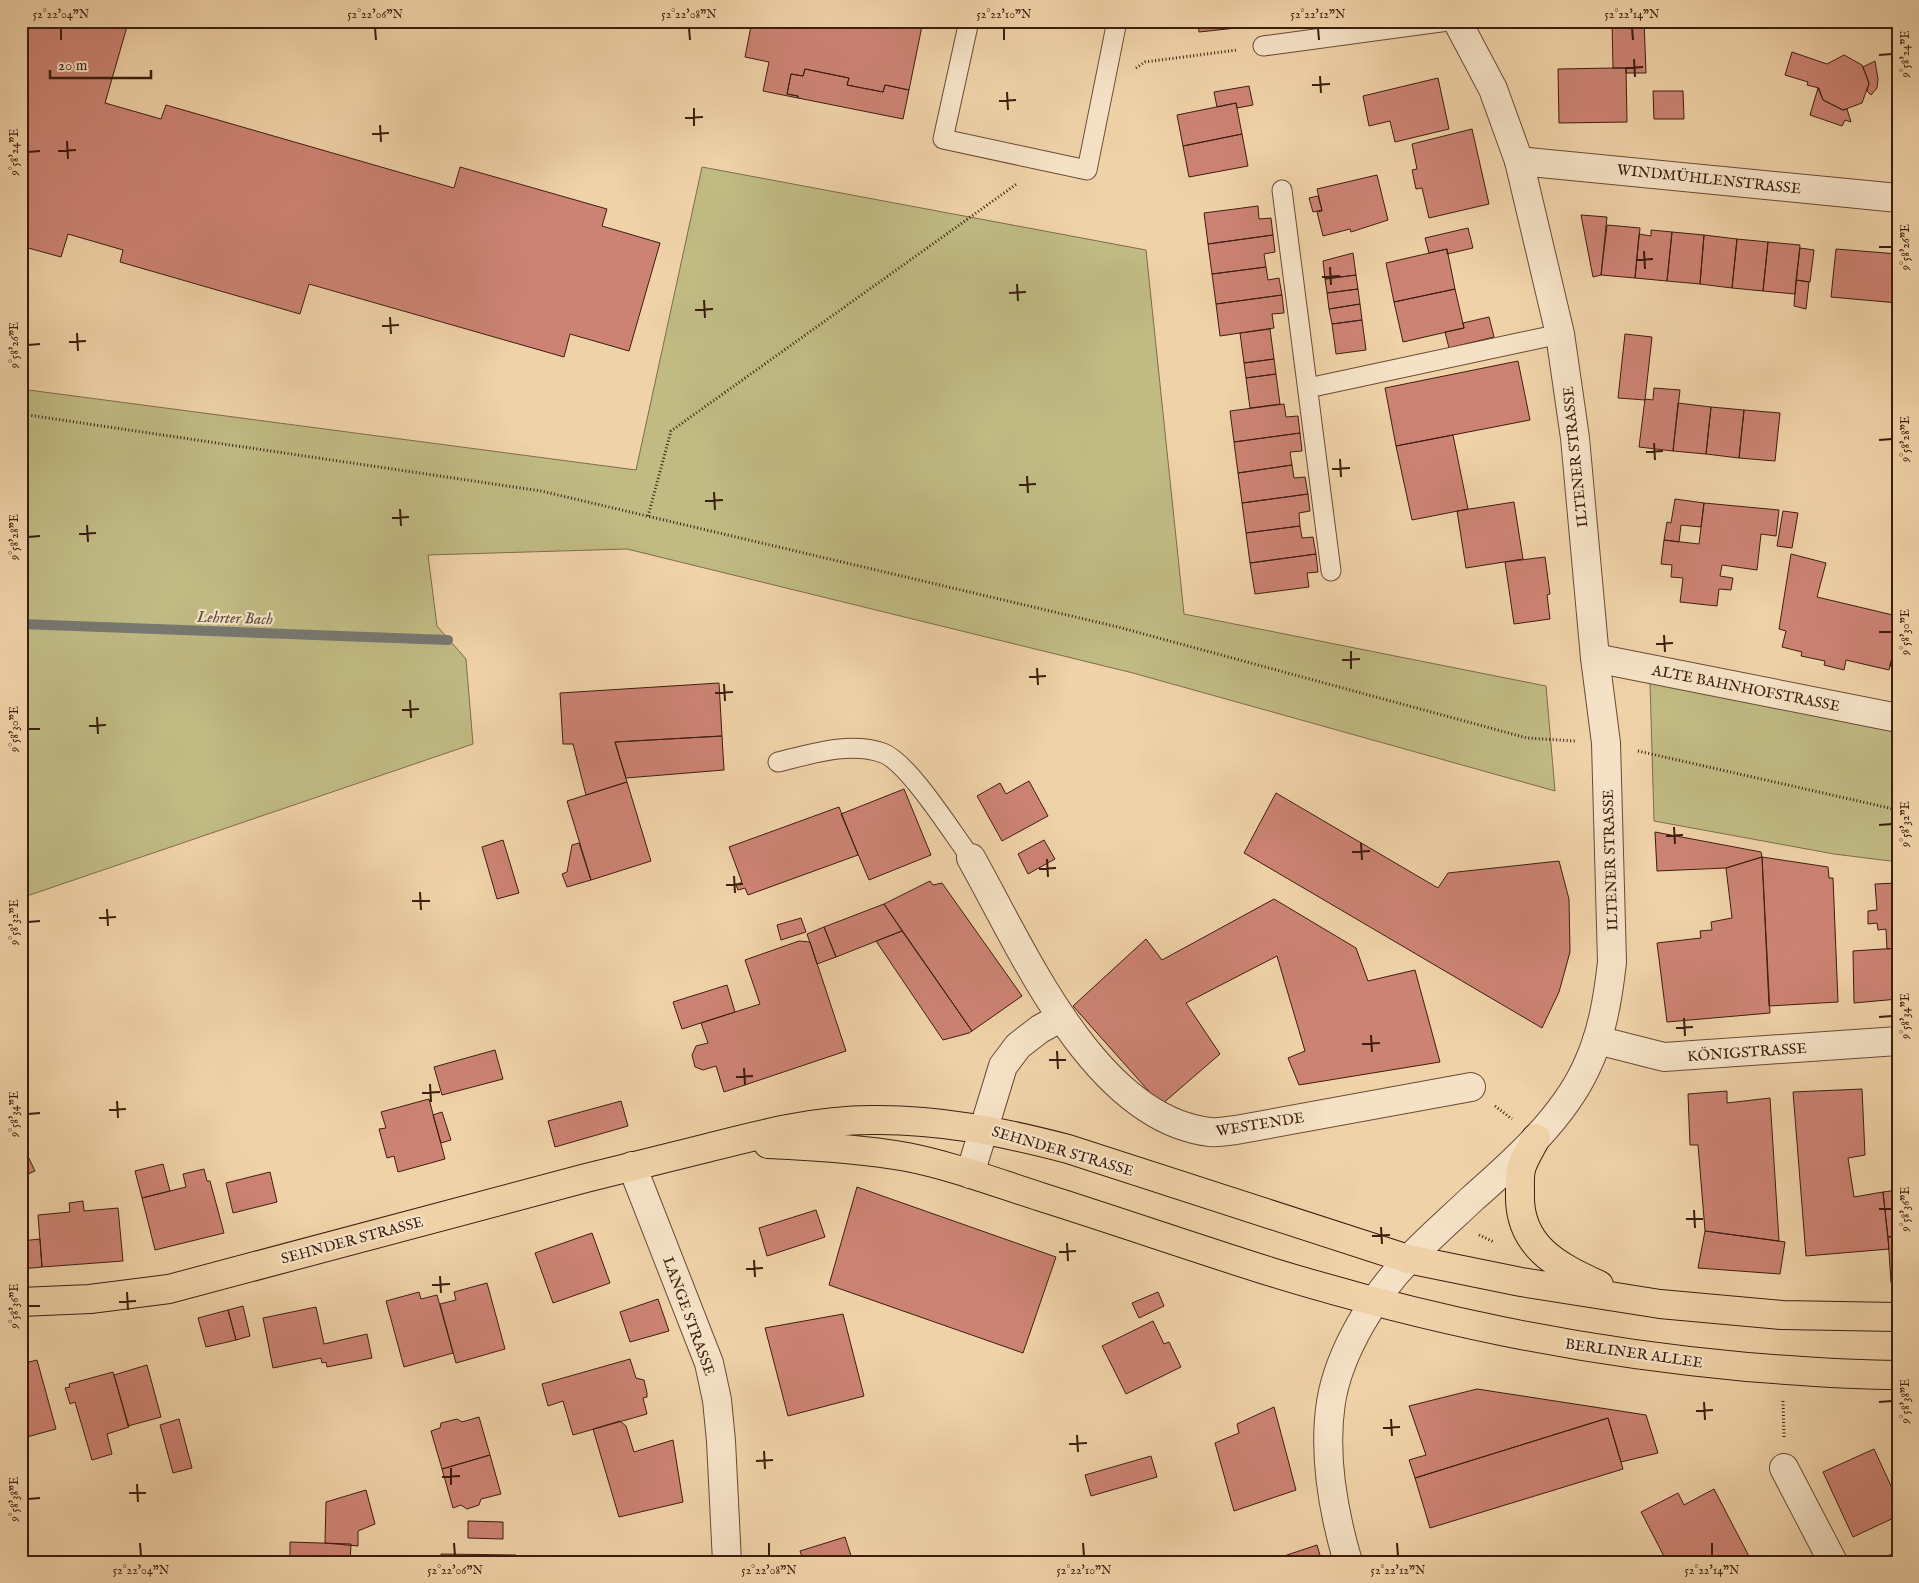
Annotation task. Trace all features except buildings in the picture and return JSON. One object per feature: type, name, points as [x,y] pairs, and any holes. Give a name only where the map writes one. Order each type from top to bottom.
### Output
[{"type":"main road","name":"SEHNDER STRASSE","points":[[21,1302],[90,1299],[169,1289],[632,1166],[766,1133],[818,1124],[870,1120],[919,1122],[984,1129],[1068,1150],[1408,1259]]},
{"type":"main road","points":[[1536,1138],[1521,1168],[1519,1207],[1523,1221],[1536,1245],[1564,1269],[1604,1287],[1660,1304]]},
{"type":"main road","name":"SEHNDER STRASSE","points":[[679,1155],[726,1146],[799,1146],[908,1158],[970,1174],[1268,1270],[1374,1302]]},
{"type":"main road","points":[[1408,1259],[1520,1282],[1660,1304],[1782,1315],[1898,1317]]},
{"type":"main road","name":"BERLINER ALLEE","points":[[1374,1302],[1460,1324],[1574,1346],[1782,1370],[1898,1375]]},
{"type":"street","name":"ILTENER STRASSE","points":[[1348,1562],[1336,1523],[1328,1436],[1331,1401],[1341,1365],[1374,1302],[1408,1259],[1536,1138],[1572,1092],[1586,1068],[1597,1040],[1608,996],[1612,962],[1606,744],[1595,658],[1575,438],[1560,334],[1520,161],[1493,89],[1457,21]]},
{"type":"street","name":"WINDMÜHLENSTRASSE","points":[[1520,161],[1898,198]]},
{"type":"street","name":"ALTE BAHNHOFSTRASSE","points":[[1595,658],[1898,718]]},
{"type":"street","name":"WESTENDE","points":[[971,858],[1060,1018],[1102,1070],[1141,1106],[1187,1128],[1212,1133],[1236,1130],[1471,1087]]},
{"type":"street","points":[[970,1174],[1003,1066],[1018,1046],[1040,1029],[1060,1018]]},
{"type":"street","name":"KÖNIGSTRASSE","points":[[1597,1040],[1664,1057],[1898,1042]]},
{"type":"street","name":"LANGE STRASSE","points":[[632,1166],[709,1363],[717,1400],[721,1441],[726,1562]]},
{"type":"street","points":[[1784,1468],[1834,1562]]},
{"type":"lane","points":[[969,21],[943,139],[1087,170],[1117,21]]},
{"type":"lane","points":[[1263,46],[1448,21]]},
{"type":"lane","points":[[1282,190],[1330,571]]},
{"type":"lane","points":[[1308,388],[1560,334]]},
{"type":"lane","points":[[778,762],[831,750],[861,749],[885,754],[908,772],[971,858]]},
{"type":"path","points":[[1131,72],[1145,62],[1263,46]]},
{"type":"path","points":[[648,516],[672,431],[1023,180]]},
{"type":"path","points":[[21,414],[541,491],[1118,627],[1527,738],[1606,744],[1898,810]]},
{"type":"path","points":[[1471,1087],[1536,1138]]},
{"type":"path","points":[[1782,1370],[1784,1468]]},
{"type":"shaded area","points":[[702,167],[1146,250],[1184,614],[1546,686],[1555,791],[1133,673],[627,549],[428,555],[437,626],[466,659],[473,744],[21,898],[21,389],[636,470]]},
{"type":"shaded area","points":[[1650,682],[1898,730],[1898,862],[1834,854],[1654,821]]},
{"type":"waterway","name":"Lehrter Bach","points":[[21,624],[448,640]]}]
